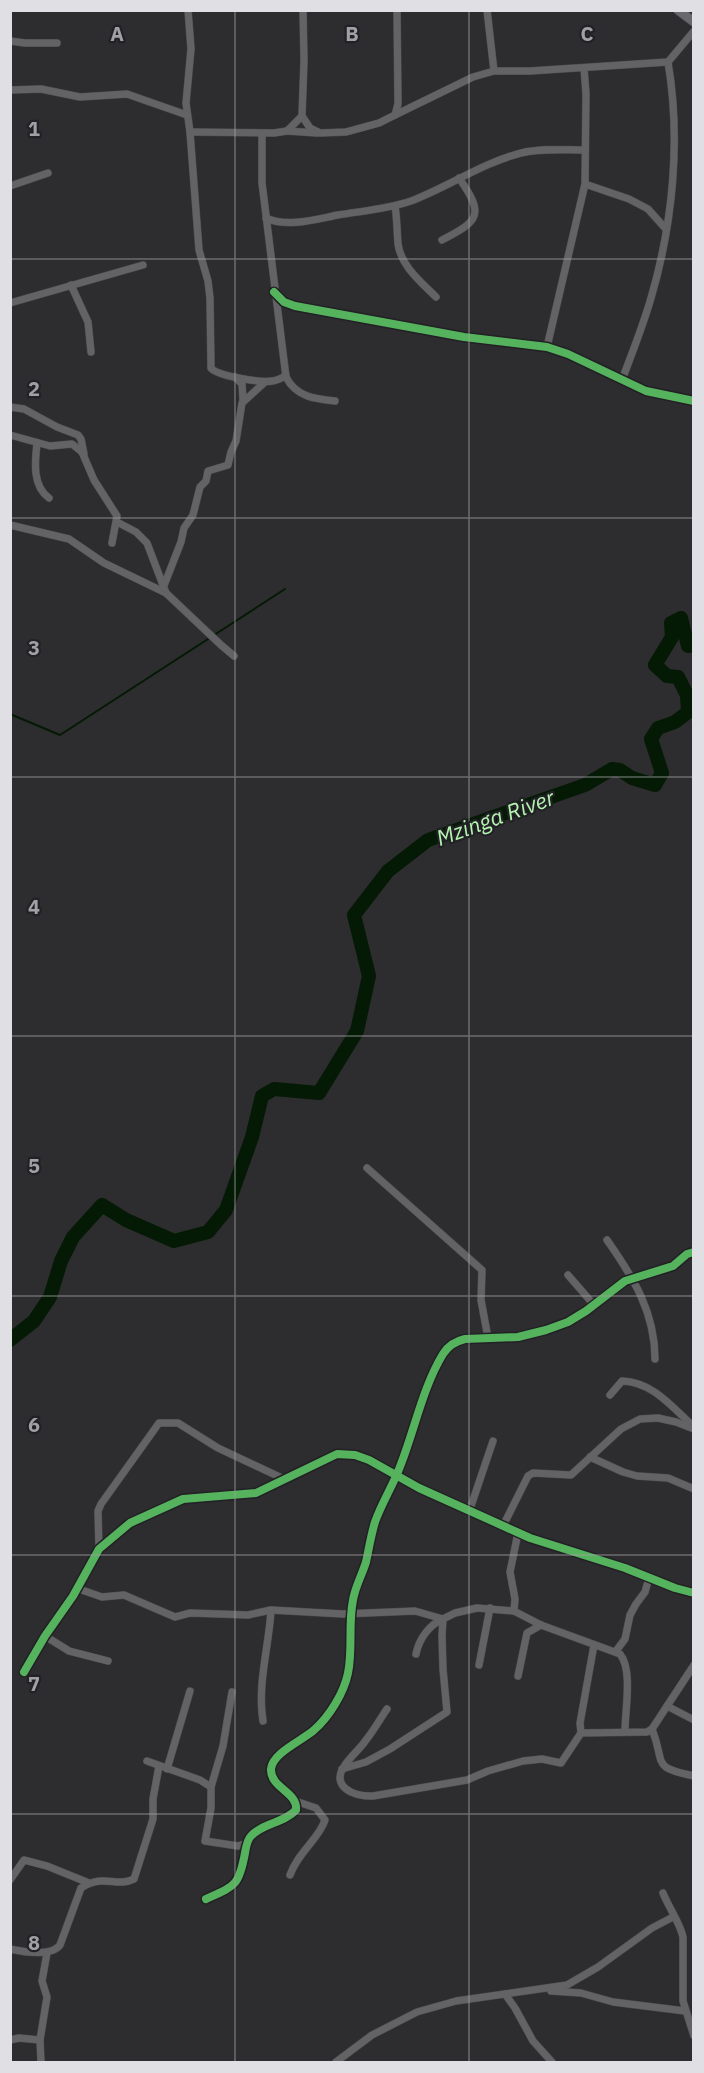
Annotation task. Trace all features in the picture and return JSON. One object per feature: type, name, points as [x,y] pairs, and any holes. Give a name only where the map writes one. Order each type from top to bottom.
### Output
[{"type":"street","points":[[188,10],[191,49],[186,95],[187,115],[200,250],[210,298],[211,368],[216,373],[265,382],[286,376]]},
{"type":"street","points":[[303,10],[302,116],[310,128],[320,133]]},
{"type":"street","points":[[395,115],[398,104],[397,10]]},
{"type":"street","points":[[488,10],[494,71]]},
{"type":"street","points":[[678,10],[693,22]]},
{"type":"street","points":[[190,132],[262,134],[287,130],[320,133],[346,132],[379,123],[473,77],[494,71],[584,69],[668,62],[693,31]]},
{"type":"street","points":[[10,41],[57,43]]},
{"type":"street","points":[[622,380],[651,298],[665,228],[674,160],[673,94],[668,62]]},
{"type":"street","points":[[547,347],[585,184],[584,69]]},
{"type":"street","points":[[10,90],[41,88],[80,97],[127,94],[187,115]]},
{"type":"street","points":[[287,130],[302,116]]},
{"type":"street","points":[[262,134],[262,183],[286,376],[292,387],[305,396],[316,400],[335,401]]},
{"type":"street","points":[[266,218],[287,222],[320,219],[395,206],[521,153],[585,150]]},
{"type":"street","points":[[10,186],[48,173]]},
{"type":"street","points":[[442,240],[473,222],[471,197],[459,178]]},
{"type":"street","points":[[585,184],[630,199],[648,209],[665,228]]},
{"type":"street","points":[[395,206],[398,246],[404,262],[413,275],[436,297]]},
{"type":"street","points":[[10,303],[143,265]]},
{"type":"street","points":[[71,285],[88,322],[91,352]]},
{"type":"street","points":[[274,292],[284,302],[295,306],[464,337],[547,347],[568,354],[646,391],[693,401]]},
{"type":"street","points":[[165,590],[184,528],[193,515],[208,471],[228,465],[236,441],[243,400],[242,384],[235,376]]},
{"type":"street","points":[[243,400],[265,382]]},
{"type":"street","points":[[10,407],[24,409],[57,427],[78,435],[85,459]]},
{"type":"street","points":[[10,435],[54,446],[72,444],[82,452],[94,480],[117,516],[111,543]]},
{"type":"street","points":[[38,443],[36,468],[38,479],[41,491],[49,498]]},
{"type":"street","points":[[117,522],[136,532],[147,543],[165,590]]},
{"type":"street","points":[[10,525],[69,539],[104,562],[165,590],[234,656]]},
{"type":"street","points":[[367,1168],[482,1270],[481,1300],[488,1338]]},
{"type":"street","points":[[607,1240],[633,1277],[646,1308],[655,1359]]},
{"type":"street","points":[[290,1875],[294,1862],[323,1828],[325,1820],[316,1808],[295,1801],[274,1780],[271,1770],[282,1753],[313,1731],[333,1707],[348,1672],[353,1599],[365,1563],[375,1520],[396,1476],[426,1390],[442,1356],[457,1341],[475,1337],[518,1337],[546,1330],[574,1319],[625,1281],[673,1266],[687,1254],[693,1252]]},
{"type":"street","points":[[568,1275],[594,1305]]},
{"type":"street","points":[[610,1395],[622,1381],[647,1386],[656,1391],[693,1428]]},
{"type":"street","points":[[503,1526],[528,1476],[533,1473],[571,1475],[621,1429],[640,1419],[658,1418],[693,1428]]},
{"type":"street","points":[[99,1549],[98,1512],[101,1504],[159,1423],[178,1423],[218,1448],[284,1479]]},
{"type":"street","points":[[469,1512],[493,1441]]},
{"type":"street","points":[[24,1672],[99,1549],[130,1523],[183,1499],[256,1493],[330,1456],[346,1454],[369,1460],[469,1512],[518,1533],[693,1593]]},
{"type":"street","points":[[590,1457],[622,1472],[637,1476],[668,1478],[693,1489]]},
{"type":"street","points":[[514,1611],[515,1599],[510,1572],[518,1533]]},
{"type":"street","points":[[616,1651],[625,1639],[630,1615],[645,1592],[649,1578]]},
{"type":"street","points":[[76,1588],[102,1597],[124,1595],[175,1617],[190,1613],[248,1615],[272,1610],[351,1613],[415,1611],[443,1619]]},
{"type":"street","points":[[479,1665],[490,1608]]},
{"type":"street","points":[[416,1654],[422,1637],[436,1622],[464,1610],[490,1608],[514,1611],[541,1625],[620,1653],[626,1661],[625,1731]]},
{"type":"street","points":[[263,1721],[260,1704],[261,1688],[272,1610]]},
{"type":"street","points":[[342,1769],[366,1762],[390,1749],[447,1712],[441,1636],[443,1619]]},
{"type":"street","points":[[519,1676],[524,1639],[527,1633],[541,1625]]},
{"type":"street","points":[[45,1636],[69,1651],[108,1661]]},
{"type":"street","points":[[387,1709],[365,1742],[342,1769],[342,1784],[346,1791],[361,1796],[373,1796],[467,1780],[488,1771],[524,1761],[542,1759],[561,1763],[580,1733],[594,1645]]},
{"type":"street","points":[[580,1733],[647,1732],[652,1729],[693,1665]]},
{"type":"street","points":[[166,1769],[190,1691]]},
{"type":"street","points":[[232,1692],[223,1746],[211,1786],[205,1841],[238,1846],[247,1843]]},
{"type":"street","points":[[667,1706],[693,1720]]},
{"type":"street","points":[[652,1729],[662,1763],[666,1768],[693,1776]]},
{"type":"street","points":[[147,1761],[211,1786]]},
{"type":"street","points":[[10,1949],[47,1953],[57,1949],[81,1888],[96,1880],[134,1879],[153,1820],[153,1799],[159,1766]]},
{"type":"street","points":[[206,1899],[228,1889],[238,1880],[249,1838],[258,1830],[294,1812],[295,1801]]},
{"type":"street","points":[[10,1880],[24,1860],[80,1877],[89,1883]]},
{"type":"street","points":[[663,1893],[673,1917],[681,1928],[683,1937],[683,2001],[693,2036]]},
{"type":"street","points":[[336,2062],[372,2035],[417,2012],[456,2001],[567,1985],[652,1928],[673,1917]]},
{"type":"street","points":[[41,2062],[40,2040],[47,1997],[42,1981],[47,1953]]},
{"type":"street","points":[[534,1990],[581,1993],[613,2002],[685,2011]]},
{"type":"street","points":[[505,1995],[533,2041],[552,2062]]},
{"type":"street","points":[[10,2040],[19,2038],[40,2040]]},
{"type":"waterway","points":[[10,714],[60,735],[285,589]]},
{"type":"waterway","name":"Mzinga River","points":[[10,1340],[34,1321],[50,1297],[61,1261],[73,1237],[102,1205],[126,1220],[174,1241],[208,1232],[226,1210],[252,1137],[262,1096],[274,1089],[319,1093],[357,1031],[369,976],[354,915],[388,871],[428,840],[585,785],[612,769],[620,770],[632,778],[655,785],[662,773],[651,739],[658,728],[675,722],[688,712],[687,695],[678,677],[667,676],[655,665],[672,637],[671,623],[681,618],[688,646],[694,645]]},
{"type":"cycle path","points":[[274,292],[284,302],[295,306],[464,337],[547,347],[568,354],[646,391],[694,401]]},
{"type":"cycle path","points":[[206,1899],[230,1887],[238,1879],[251,1836],[261,1828],[286,1818],[296,1810],[293,1799],[275,1781],[271,1769],[282,1752],[320,1725],[343,1689],[348,1673],[353,1600],[366,1562],[375,1522],[398,1471],[430,1380],[445,1351],[452,1344],[465,1339],[518,1337],[568,1322],[625,1281],[673,1266],[687,1254],[694,1252]]},
{"type":"cycle path","points":[[24,1672],[45,1636],[73,1596],[99,1549],[130,1523],[183,1499],[256,1493],[337,1454],[355,1455],[369,1460],[419,1488],[530,1538],[694,1593]]}]
